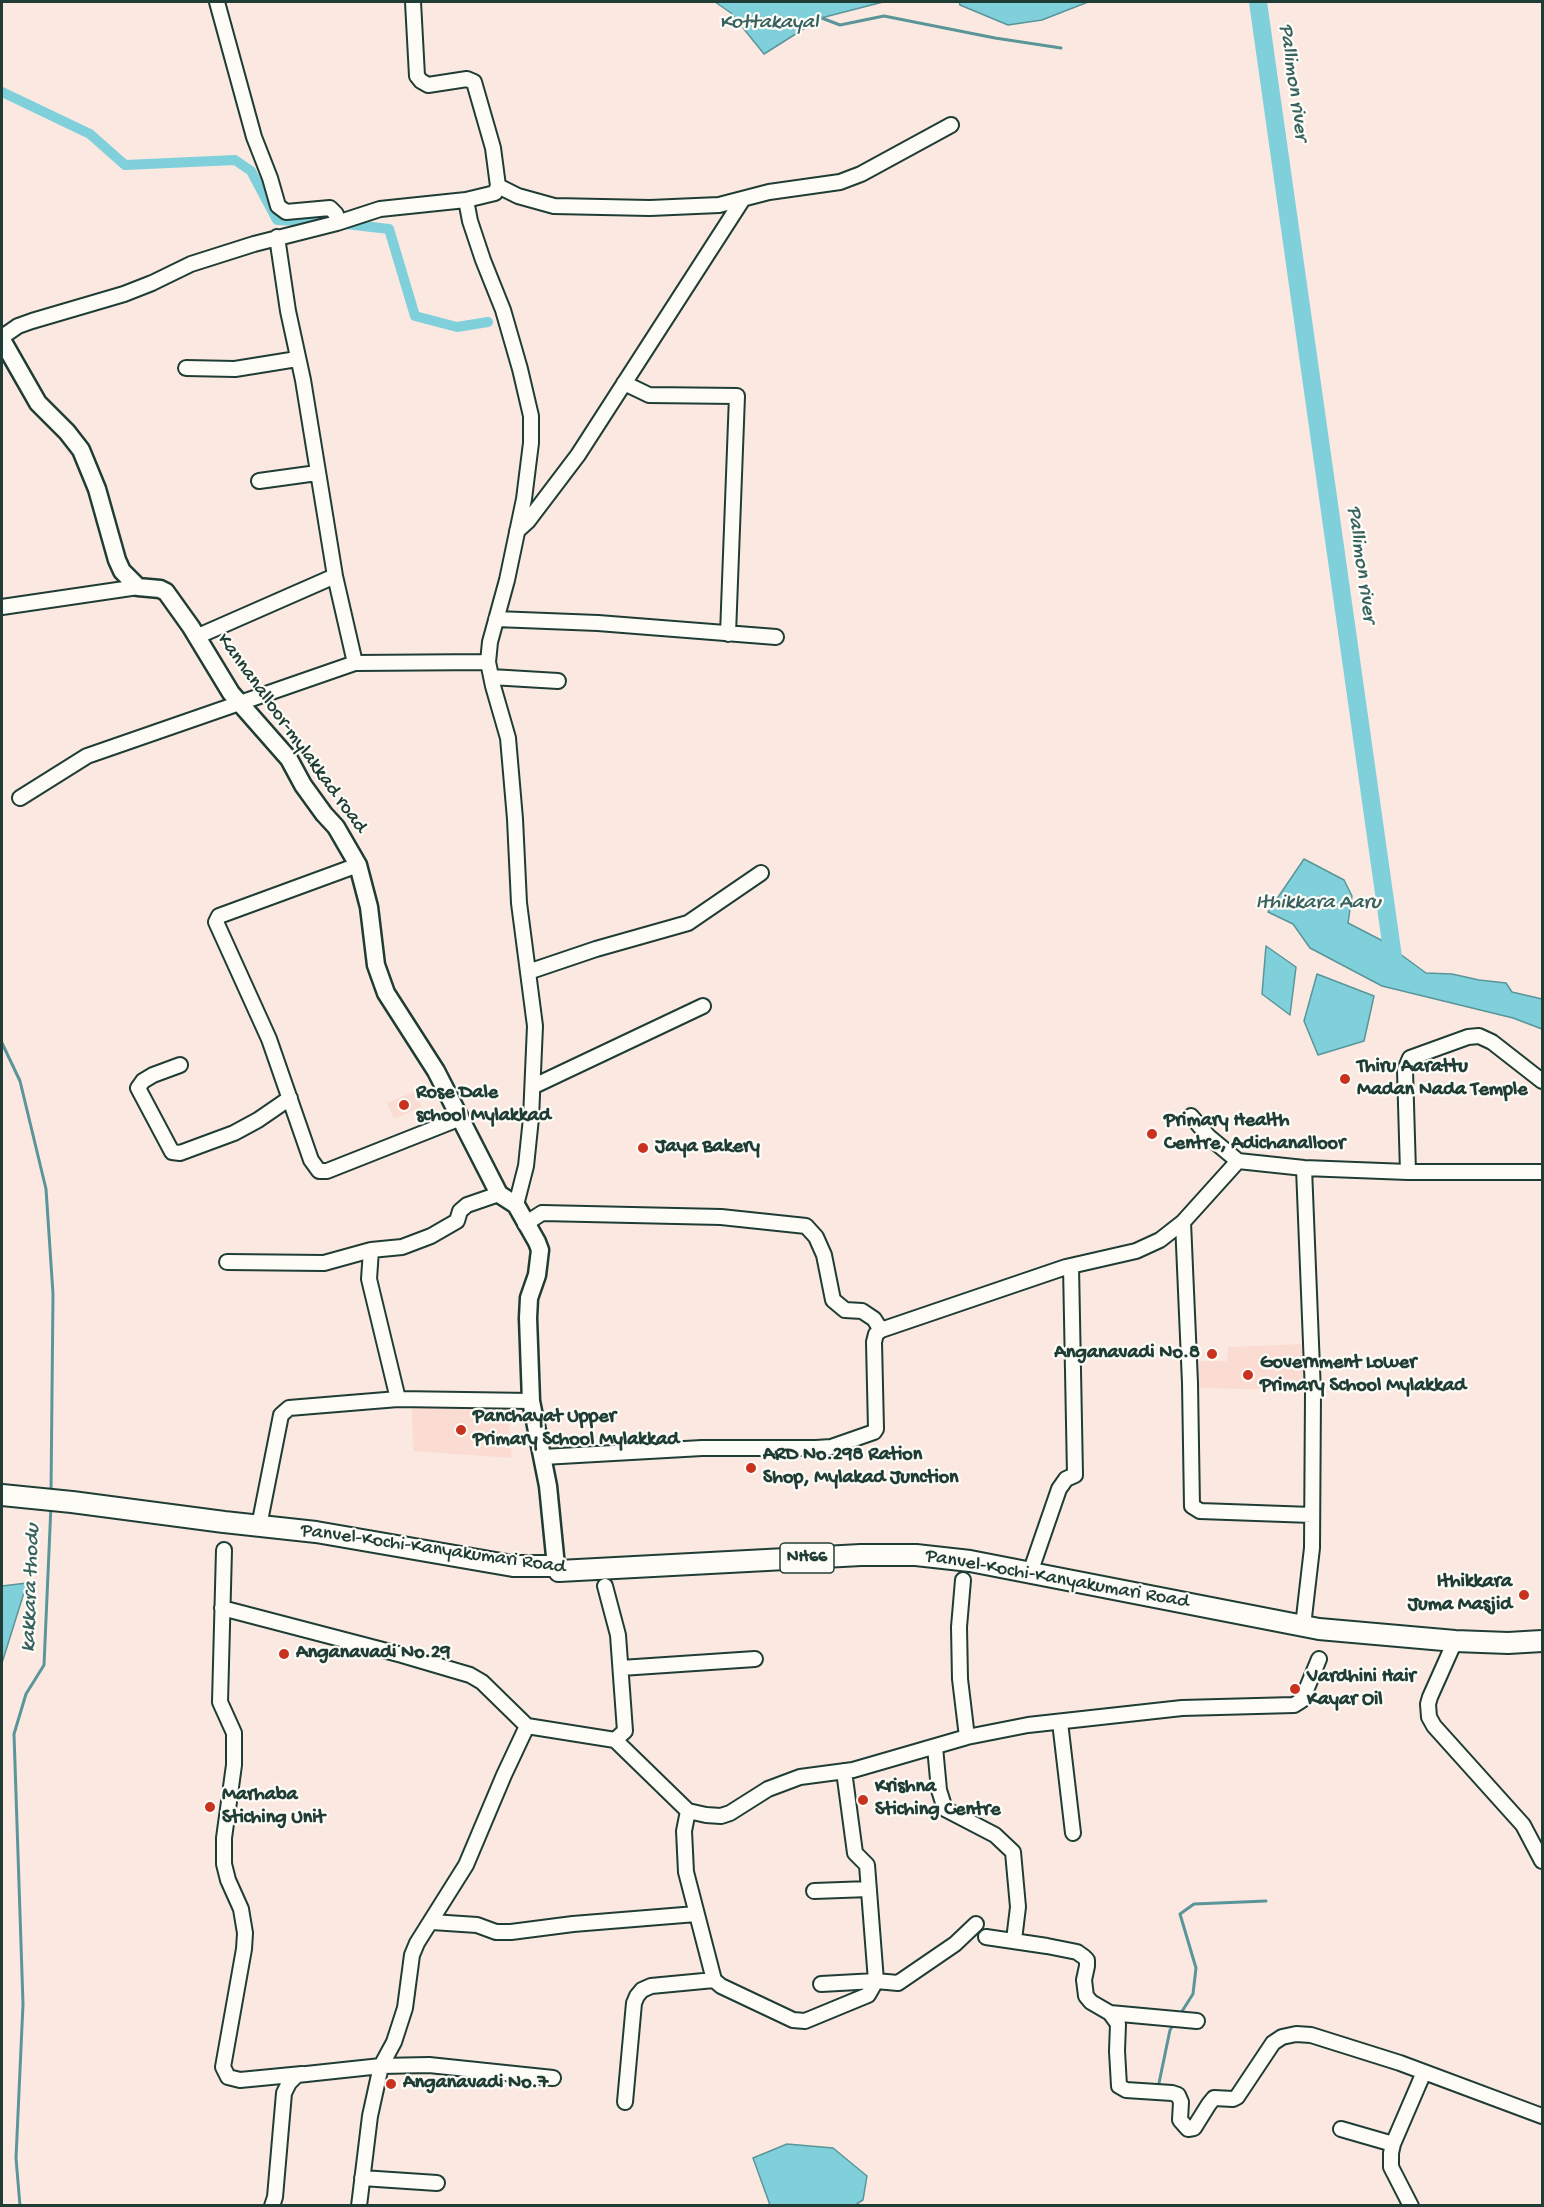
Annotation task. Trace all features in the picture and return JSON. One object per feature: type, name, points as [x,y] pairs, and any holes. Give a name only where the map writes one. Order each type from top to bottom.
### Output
[{"type":"highway","name":"Panvel-Kochi-Kanyakumari Road","points":[[2,1496],[72,1502],[316,1532],[513,1566],[556,1566],[559,1571],[861,1555],[916,1555],[970,1561],[1303,1626],[1352,1633],[1537,1645]]},
{"type":"main road","points":[[2,338],[38,403],[67,432],[81,450],[97,489],[117,560],[122,571],[138,587]]},
{"type":"main road","name":"Kannanalloor-mylakkad road","points":[[138,587],[160,589],[166,592],[226,686],[289,759],[303,785],[336,827],[358,865],[369,907],[376,965],[386,993],[436,1071],[499,1194]]},
{"type":"main road","points":[[499,1194],[516,1205],[540,1250],[537,1275],[529,1298],[531,1401],[548,1486],[556,1566]]},
{"type":"street","points":[[217,2],[254,137],[270,178],[278,207],[286,213],[330,208],[336,214],[337,223]]},
{"type":"street","points":[[2,338],[18,326],[124,294],[191,264],[277,237],[337,223],[380,209],[466,200],[495,193],[498,186],[493,148],[474,82],[467,79],[428,85],[417,76],[413,2]]},
{"type":"street","points":[[498,186],[537,202],[570,207],[699,207],[769,192],[840,182],[861,174],[951,125]]},
{"type":"street","points":[[517,531],[528,521],[578,454],[743,199]]},
{"type":"street","points":[[466,200],[470,221],[483,260],[503,310],[531,416],[531,443],[517,531],[488,662],[508,738],[519,903],[536,1026],[534,1086],[526,1166],[516,1205]]},
{"type":"street","points":[[277,237],[335,576],[354,663]]},
{"type":"street","points":[[186,368],[235,369],[297,359]]},
{"type":"street","points":[[624,383],[650,395],[736,396],[728,634]]},
{"type":"street","points":[[259,481],[317,473]]},
{"type":"street","points":[[196,637],[335,576]]},
{"type":"street","points":[[2,607],[138,587]]},
{"type":"street","points":[[496,619],[776,637]]},
{"type":"street","points":[[20,798],[87,756],[354,663],[488,662]]},
{"type":"street","points":[[491,677],[558,681]]},
{"type":"street","points":[[358,865],[216,919],[269,1039],[311,1160],[319,1171],[327,1171],[461,1118]]},
{"type":"street","points":[[528,972],[596,949],[688,924],[761,873]]},
{"type":"street","points":[[534,1086],[703,1006]]},
{"type":"street","points":[[1408,1172],[1405,1070],[1410,1059],[1468,1036],[1479,1036],[1492,1042],[1542,1081]]},
{"type":"street","points":[[180,1065],[153,1075],[143,1081],[138,1088],[172,1152],[180,1153],[234,1133],[290,1098]]},
{"type":"street","points":[[1191,1116],[1209,1137],[1238,1161],[1304,1168],[1408,1172],[1542,1172]]},
{"type":"street","points":[[543,1457],[702,1448],[831,1447],[874,1432],[873,1342],[876,1334],[881,1330],[1071,1266],[1136,1251],[1162,1239],[1183,1222],[1238,1161]]},
{"type":"street","points":[[1303,1626],[1312,1548],[1313,1394],[1304,1168]]},
{"type":"street","points":[[227,1262],[324,1263],[371,1250],[402,1247],[431,1236],[457,1221],[460,1212],[467,1206],[499,1194]]},
{"type":"street","points":[[525,1224],[542,1213],[721,1217],[806,1226],[816,1237],[824,1255],[834,1300],[845,1310],[862,1311],[874,1319],[881,1330]]},
{"type":"street","points":[[1183,1222],[1190,1371],[1192,1506],[1200,1512],[1312,1515]]},
{"type":"street","points":[[371,1250],[369,1279],[398,1399]]},
{"type":"street","points":[[1030,1573],[1059,1489],[1066,1479],[1075,1475],[1071,1266]]},
{"type":"street","points":[[259,1526],[282,1412],[292,1407],[398,1399],[531,1401]]},
{"type":"street","points":[[224,1550],[220,1702],[234,1733],[234,1765],[224,1838],[224,1864],[228,1880],[241,1909],[245,1933],[224,2067],[228,2077],[240,2080],[381,2066],[429,2064],[553,2078]]},
{"type":"street","points":[[963,1580],[958,1628],[960,1679],[967,1737]]},
{"type":"street","points":[[606,1586],[618,1635],[626,1728],[615,1740]]},
{"type":"street","points":[[222,1608],[402,1655],[470,1676],[482,1682],[527,1726],[615,1740],[688,1811],[713,1816],[726,1815],[768,1789],[800,1777],[844,1771],[967,1737],[1028,1725],[1182,1708],[1294,1705],[1302,1700],[1319,1659]]},
{"type":"street","points":[[1455,1641],[1430,1696],[1429,1717],[1434,1726],[1522,1825],[1542,1861]]},
{"type":"street","points":[[621,1668],[755,1659]]},
{"type":"street","points":[[1060,1722],[1072,1833]]},
{"type":"street","points":[[359,2205],[370,2116],[381,2066],[393,2042],[405,2008],[412,1955],[417,1943],[466,1865],[527,1726]]},
{"type":"street","points":[[935,1747],[939,1790],[945,1809],[995,1835],[1013,1852],[1018,1907],[1014,1941]]},
{"type":"street","points":[[688,1811],[684,1826],[685,1861],[696,1914],[714,1980],[720,1986],[797,2022],[805,2021],[868,1995],[876,1981],[867,1865],[855,1853],[844,1771]]},
{"type":"street","points":[[814,1891],[869,1889]]},
{"type":"street","points":[[432,1922],[477,1924],[496,1932],[511,1932],[573,1923],[696,1914]]},
{"type":"street","points":[[821,1984],[876,1981],[898,1983],[955,1944],[976,1923]]},
{"type":"street","points":[[986,1937],[1077,1952],[1084,1957],[1087,1960],[1084,1989],[1086,1996],[1091,2002],[1110,2013],[1118,2024],[1119,2086],[1126,2090],[1178,2095],[1181,2102],[1180,2122],[1190,2130],[1194,2128],[1212,2100],[1218,2097],[1233,2099],[1238,2097],[1273,2043],[1291,2034],[1311,2035],[1424,2072],[1542,2116]]},
{"type":"street","points":[[626,2102],[634,2003],[637,1996],[642,1990],[651,1986],[714,1980]]},
{"type":"street","points":[[1110,2013],[1197,2021]]},
{"type":"street","points":[[1411,2205],[1391,2167],[1393,2144],[1424,2072]]},
{"type":"street","points":[[272,2205],[275,2197],[284,2093],[292,2078],[302,2074]]},
{"type":"street","points":[[1341,2129],[1393,2144]]},
{"type":"street","points":[[362,2178],[437,2183]]},
{"type":"shaded area","name":"Rose Dale school Mylakkad","points":[[414,1092],[422,1107],[394,1119],[387,1103]]},
{"type":"shaded area","name":"Government Lower Primary School Mylakkad","points":[[1303,1344],[1305,1390],[1192,1388],[1192,1361],[1227,1361],[1228,1347]]},
{"type":"shaded area","name":"Panchayat Upper Primary School Mylakkad","points":[[412,1407],[507,1407],[512,1458],[413,1451]]},
{"type":"water","name":"Kottakayal","points":[[715,2],[883,2],[821,18],[764,54],[731,13]]},
{"type":"water","points":[[959,2],[1088,2],[1042,20],[1008,25],[960,5]]},
{"type":"water","name":"Ithikkara Aaru","points":[[1304,859],[1344,880],[1352,896],[1348,923],[1381,940],[1426,973],[1452,974],[1506,983],[1512,992],[1542,999],[1542,1029],[1513,1018],[1382,986],[1310,948],[1293,924],[1268,912]]},
{"type":"water","points":[[1266,946],[1296,967],[1290,1015],[1262,994]]},
{"type":"water","points":[[1317,974],[1374,996],[1364,1041],[1318,1055],[1304,1021]]},
{"type":"water","points":[[27,1583],[2,1663],[2,1586]]},
{"type":"water","points":[[787,2144],[833,2148],[867,2176],[863,2200],[855,2205],[770,2205],[753,2158]]},
{"type":"waterway","name":"Pallimon river","points":[[1258,2],[1395,971]]},
{"type":"waterway","points":[[819,17],[840,25],[884,16],[995,38],[1061,48]]},
{"type":"waterway","points":[[2,92],[90,134],[125,165],[235,160],[251,171],[277,220],[337,223],[389,229],[415,316],[457,327],[488,322]]},
{"type":"waterway","name":"kakkara thodu","points":[[2,1043],[20,1081],[46,1189],[53,1294],[51,1493]]},
{"type":"waterway","name":"kakkara thodu","points":[[20,2206],[16,2158],[23,2004],[14,1734],[26,1694],[44,1665],[51,1505]]},
{"type":"waterway","points":[[1179,2016],[1193,1994],[1196,1968],[1180,1914],[1194,1904],[1266,1901]]},
{"type":"waterway","points":[[1159,2083],[1170,2030],[1174,2024]]},
{"type":"place","name":"Thiru Aarattu Madan Nada Temple","points":[[1345,1079]]},
{"type":"place","name":"Rose Dale school Mylakkad","points":[[404,1105]]},
{"type":"place","name":"Primary Health Centre, Adichanalloor","points":[[1152,1134]]},
{"type":"place","name":"Jaya Bakery","points":[[643,1148]]},
{"type":"place","name":"Anganavadi No.8","points":[[1212,1354]]},
{"type":"place","name":"Government Lower Primary School Mylakkad","points":[[1248,1375]]},
{"type":"place","name":"Panchayat Upper Primary School Mylakkad","points":[[461,1430]]},
{"type":"place","name":"ARD No.298 Ration Shop, Mylakad Junction","points":[[751,1468]]},
{"type":"place","name":"Ithikkara Juma Masjid","points":[[1524,1595]]},
{"type":"place","name":"Anganavadi No.29","points":[[284,1654]]},
{"type":"place","name":"Vardhini Hair Kayar Oil","points":[[1295,1689]]},
{"type":"place","name":"Krishna Stiching Centre","points":[[863,1800]]},
{"type":"place","name":"Marhaba Stiching Unit","points":[[210,1807]]},
{"type":"place","name":"Anganavadi No.7","points":[[391,2084]]}]
